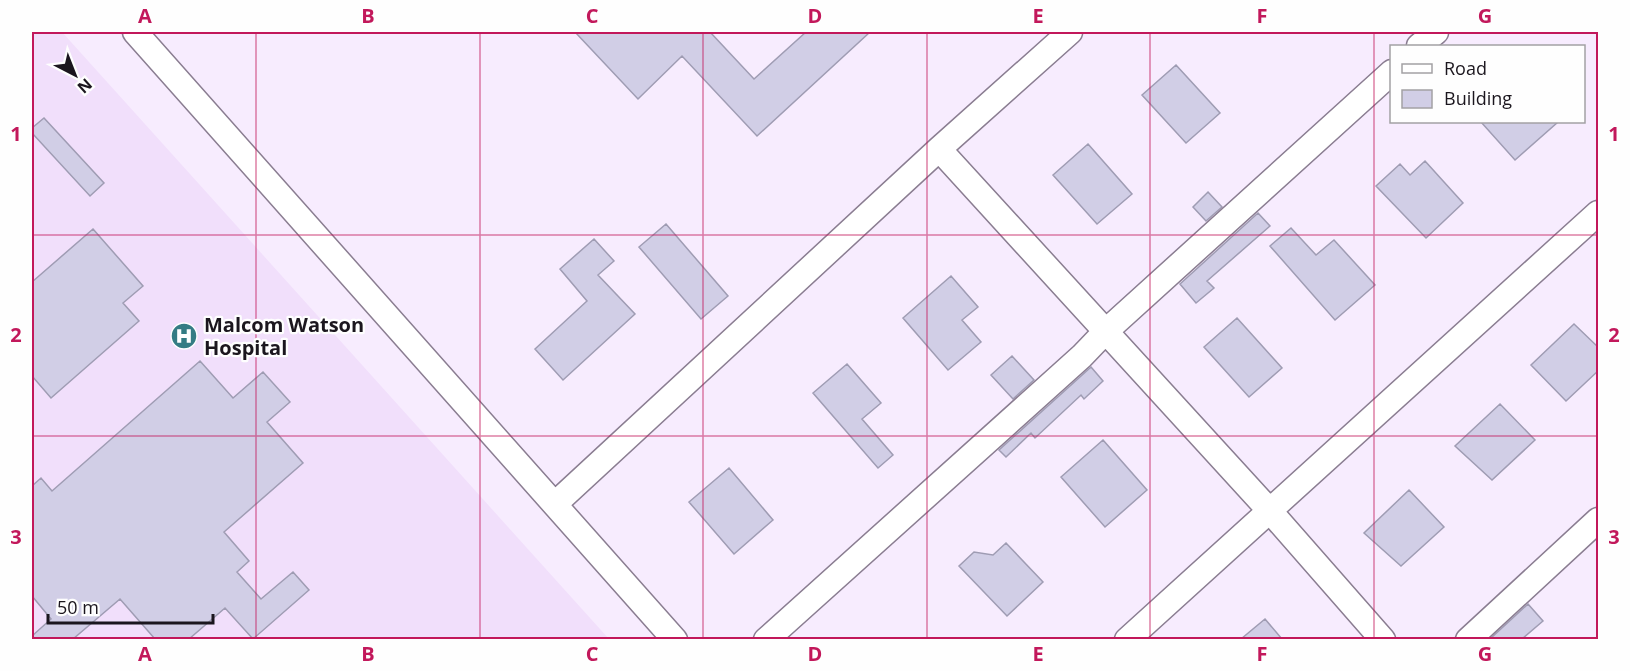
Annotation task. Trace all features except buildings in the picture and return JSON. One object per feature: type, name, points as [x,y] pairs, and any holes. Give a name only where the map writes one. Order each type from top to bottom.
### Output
[{"type":"street","points":[[135,32],[675,639]]},
{"type":"street","points":[[555,504],[939,149],[1070,32]]},
{"type":"street","points":[[1420,45],[1436,32]]},
{"type":"street","points":[[766,639],[1082,356],[1105,332],[1390,74]]},
{"type":"street","points":[[939,149],[1269,510],[1383,639]]},
{"type":"street","points":[[1127,639],[1599,213]]},
{"type":"street","points":[[1468,639],[1599,520]]},
{"type":"shaded area","name":"Malcom Watson Hospital","points":[[32,32],[62,32],[609,639],[32,639]]},
{"type":"place","name":"Malcom Watson Hospital","points":[[184,336]]}]
